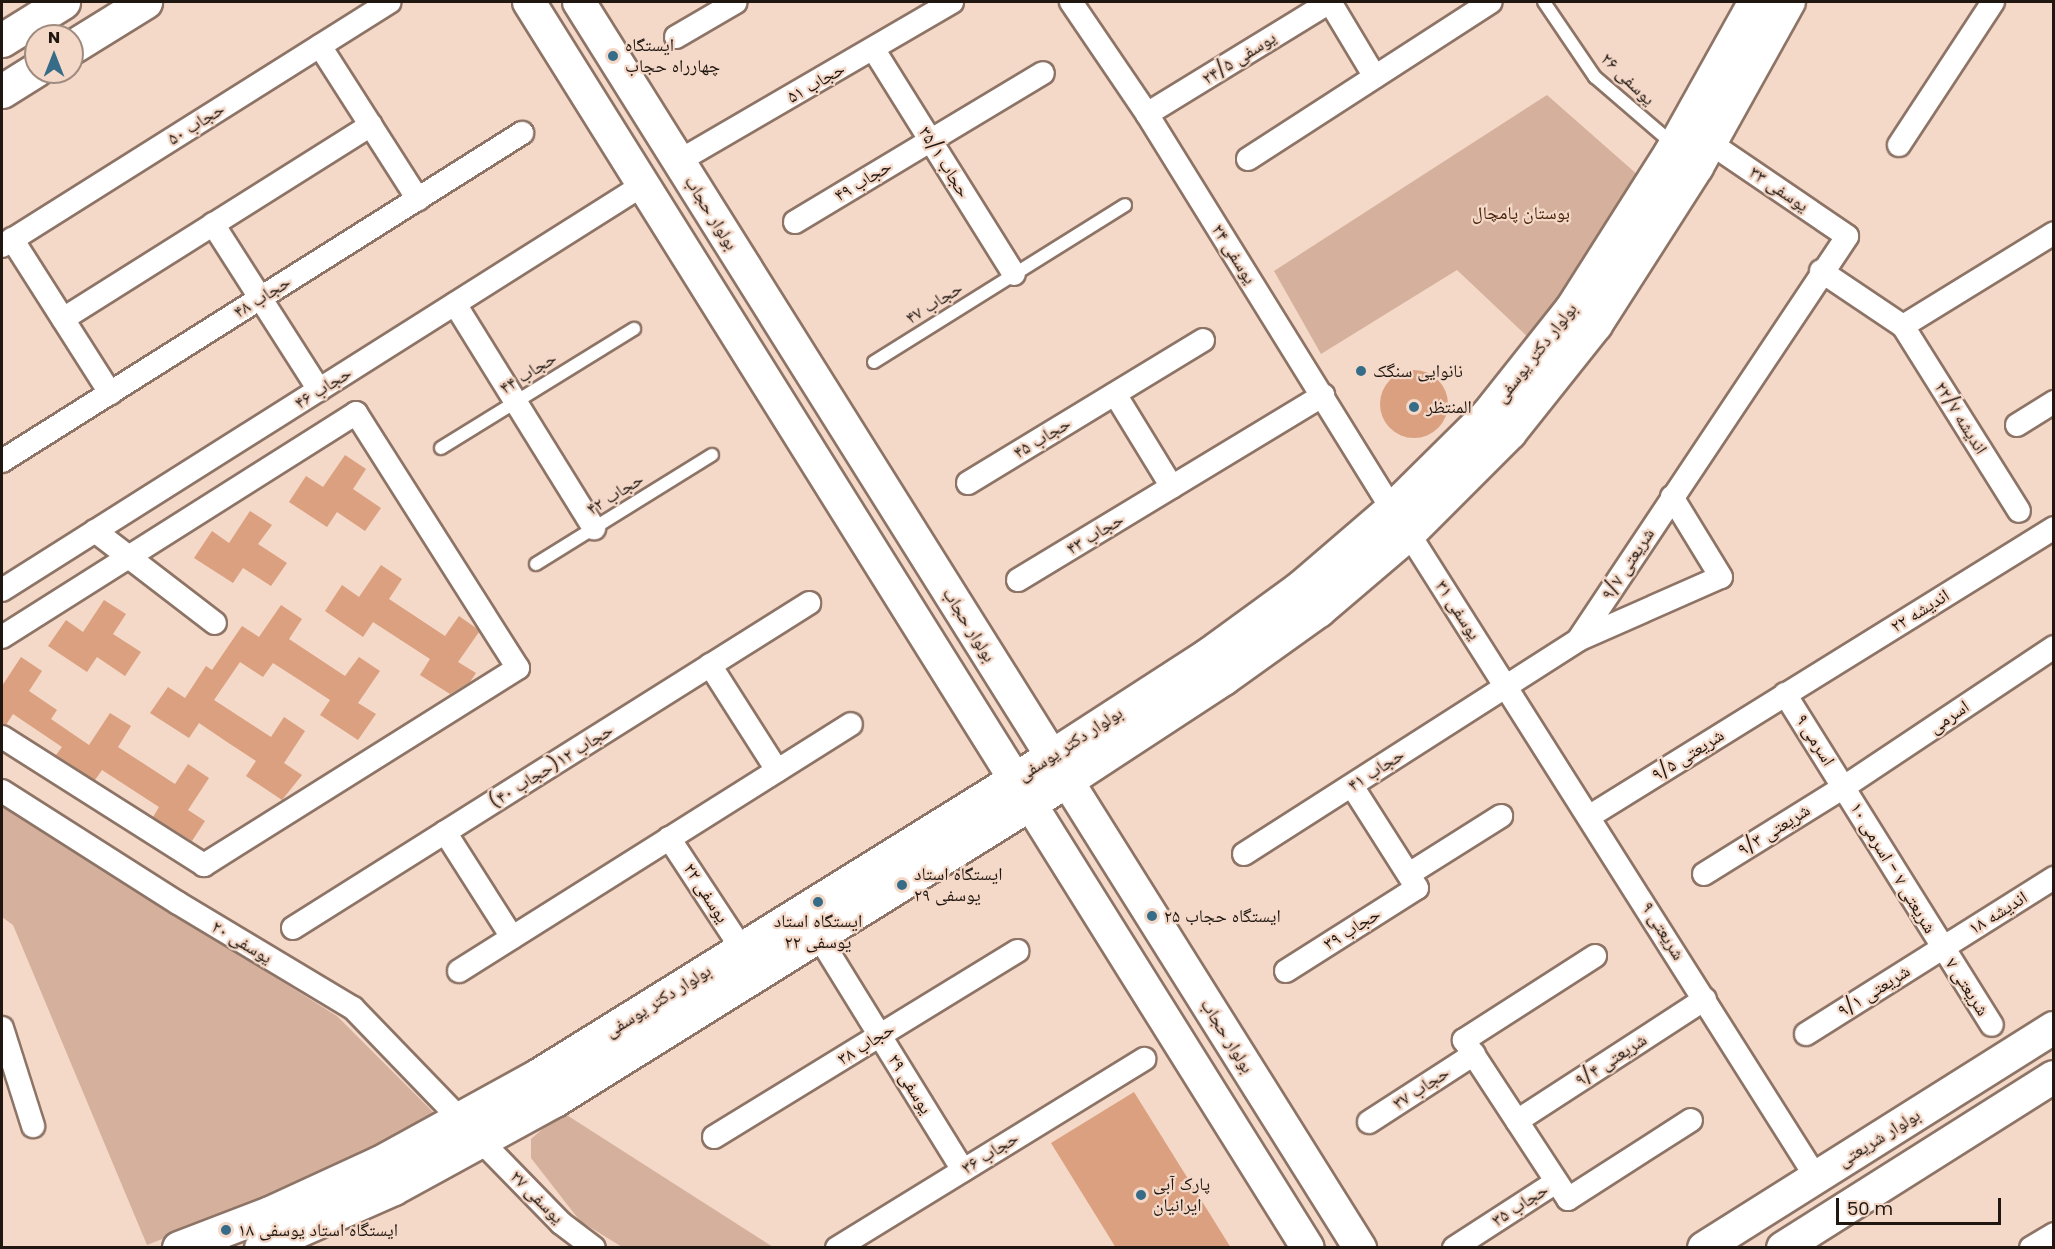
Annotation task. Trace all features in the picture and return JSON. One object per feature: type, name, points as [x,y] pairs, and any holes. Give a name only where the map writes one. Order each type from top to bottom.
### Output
[{"type":"main road","points":[[2,40],[63,2]]},
{"type":"main road","points":[[84,40],[145,2]]},
{"type":"main road","points":[[529,2],[1308,1248]]},
{"type":"main road","name":"بولوار حجاب","points":[[579,2],[1360,1248]]},
{"type":"main road","name":"بولوار دکتر یوسفی","points":[[261,1248],[394,1189],[471,1131],[742,949],[1023,792],[1309,618],[1401,521],[1572,308],[1675,145],[1755,2]]},
{"type":"main road","name":"بولوار دکتر یوسفی","points":[[1401,521],[1510,433],[1596,325],[1710,143],[1789,2]]},
{"type":"main road","points":[[2,92],[24,78]]},
{"type":"main road","name":"بولوار دکتر یوسفی","points":[[179,1248],[321,1189],[471,1131],[819,937],[1023,792]]},
{"type":"main road","name":"بولوار شریعتی","points":[[1704,1248],[2054,1028]]},
{"type":"main road","points":[[1783,1248],[2054,1077]]},
{"type":"street","name":"حجاب ۵۰","points":[[7,242],[390,2]]},
{"type":"street","points":[[676,37],[736,2]]},
{"type":"street","name":"حجاب ۵۱","points":[[679,161],[952,2]]},
{"type":"street","name":"یوسفی ۲۴","points":[[1071,2],[1147,114],[1401,521]]},
{"type":"street","points":[[1330,2],[1375,77]]},
{"type":"street","name":"یوسفی ۲۴/۵","points":[[1147,114],[1330,2]]},
{"type":"street","points":[[1248,159],[1491,2]]},
{"type":"street","points":[[1899,145],[1993,2]]},
{"type":"street","points":[[320,46],[418,199]]},
{"type":"street","name":"حجاب ۳۵/۱","points":[[873,50],[1014,274]]},
{"type":"street","name":"حجاب ۴۹","points":[[795,222],[1043,73]]},
{"type":"street","points":[[63,319],[371,125]]},
{"type":"street","name":"حجاب ۴۸","points":[[2,461],[522,133]]},
{"type":"street","name":"یوسفی ۳۳","points":[[1710,143],[1847,236]]},
{"type":"street","name":"حجاب ۴۶","points":[[2,590],[643,185]]},
{"type":"street","points":[[213,224],[319,390]]},
{"type":"street","points":[[1821,271],[1903,326],[2054,233]]},
{"type":"street","name":"شریعتی ۹/۷","points":[[1508,686],[1578,640],[1723,418],[1847,236]]},
{"type":"street","points":[[7,242],[63,319],[110,393]]},
{"type":"street","points":[[455,304],[594,528]]},
{"type":"street","name":"اندیشه ۲۲/۷","points":[[1903,326],[2019,511]]},
{"type":"street","name":"حجاب ۴۵","points":[[968,483],[1203,340]]},
{"type":"street","points":[[1115,394],[1172,487]]},
{"type":"street","name":"حجاب ۴۳","points":[[1018,580],[1323,395]]},
{"type":"street","points":[[2017,425],[2054,402]]},
{"type":"street","points":[[2,637],[356,413],[518,668],[204,865],[2,737]]},
{"type":"street","points":[[1578,640],[1721,577],[1672,497]]},
{"type":"street","name":"یوسفی ۳۱","points":[[1401,521],[1508,686]]},
{"type":"street","name":"اندیشه ۲۲","points":[[1785,694],[2054,528]]},
{"type":"street","points":[[95,531],[215,623]]},
{"type":"street","name":"حجاب ۱۲(حجاب ۴۰)","points":[[293,928],[809,603]]},
{"type":"street","name":"اسرمی","points":[[1844,787],[2054,647]]},
{"type":"street","points":[[710,665],[777,770]]},
{"type":"street","name":"حجاب ۴۱","points":[[1244,854],[1508,686]]},
{"type":"street","name":"شریعتی ۹","points":[[1508,686],[1816,1177]]},
{"type":"street","name":"اسرمی ۹","points":[[1785,694],[1844,787]]},
{"type":"street","name":"شریعتی ۹/۵","points":[[1590,816],[1785,694]]},
{"type":"street","points":[[459,971],[851,724]]},
{"type":"street","points":[[1352,786],[1413,881]]},
{"type":"street","name":"شریعتی ۹/۳","points":[[1704,874],[1844,787]]},
{"type":"street","name":"شریعتی ۷ - اسرمی ۱۰","points":[[1844,787],[1942,948]]},
{"type":"street","name":"یوسفی ۲۰","points":[[2,791],[178,903],[353,1008],[471,1131]]},
{"type":"street","name":"حجاب ۳۹","points":[[1286,971],[1501,816]]},
{"type":"street","points":[[446,832],[512,937]]},
{"type":"street","name":"یوسفی ۲۲","points":[[669,838],[742,949]]},
{"type":"street","name":"اندیشه ۱۸","points":[[1942,948],[2054,878]]},
{"type":"street","name":"یوسفی ۲۹","points":[[819,937],[963,1170]]},
{"type":"street","name":"شریعتی ۷","points":[[1942,948],[1992,1025]]},
{"type":"street","name":"شریعتی ۹/۱","points":[[1806,1034],[1942,948]]},
{"type":"street","name":"حجاب ۳۸","points":[[714,1137],[1017,951]]},
{"type":"street","points":[[1595,956],[1464,1040],[1568,1199],[1691,1120]]},
{"type":"street","name":"شریعتی ۹/۴","points":[[1517,1121],[1705,999]]},
{"type":"street","points":[[2,1028],[33,1126]]},
{"type":"street","name":"حجاب ۳۷","points":[[1369,1122],[1474,1054]]},
{"type":"street","name":"حجاب ۳۶","points":[[837,1248],[1144,1059]]},
{"type":"street","name":"یوسفی ۲۷","points":[[471,1131],[561,1223],[594,1248]]},
{"type":"street","name":"حجاب ۳۵","points":[[1454,1248],[1556,1182]]},
{"type":"street","points":[[2031,1248],[2054,1234]]},
{"type":"lane","name":"یوسفی ۲۶","points":[[1544,2],[1595,77],[1675,145]]},
{"type":"lane","name":"حجاب ۴۷","points":[[873,363],[1125,205]]},
{"type":"lane","name":"حجاب ۴۴","points":[[441,448],[634,329]]},
{"type":"lane","name":"حجاب ۴۲","points":[[536,564],[712,455]]},
{"type":"green space","name":"بوستان پامچال","points":[[1547,95],[1639,176],[1586,268],[1532,341],[1457,270],[1321,354],[1274,271]]},
{"type":"green space","points":[[2,806],[337,1016],[436,1115],[262,1200],[147,1245],[13,925],[2,917]]},
{"type":"green space","points":[[562,1112],[773,1247],[622,1247],[580,1221],[531,1158],[531,1139]]},
{"type":"building","name":"المنتظر","points":[[1414,370],[1427,373],[1438,380],[1445,391],[1448,404],[1445,417],[1438,428],[1427,435],[1414,438],[1401,435],[1390,428],[1383,417],[1380,404],[1383,391],[1390,380],[1401,373]]},
{"type":"building","points":[[345,455],[366,469],[353,489],[381,508],[365,531],[337,512],[327,527],[289,502],[306,476],[323,487]]},
{"type":"building","points":[[250,511],[272,525],[258,544],[287,563],[271,586],[243,568],[233,583],[194,558],[212,531],[229,543]]},
{"type":"building","points":[[381,565],[402,579],[389,599],[445,636],[459,616],[476,628],[479,632],[458,662],[476,673],[470,682],[450,694],[420,675],[430,659],[373,622],[363,637],[325,611],[342,585],[359,597]]},
{"type":"building","points":[[104,600],[126,614],[113,634],[141,652],[125,676],[97,657],[87,672],[48,646],[66,620],[83,632]]},
{"type":"building","points":[[281,605],[302,619],[289,639],[345,676],[359,657],[380,671],[358,703],[376,714],[358,740],[320,715],[330,700],[273,663],[263,677],[240,662],[214,700],[271,737],[284,717],[305,731],[284,763],[302,775],[282,800],[246,776],[256,761],[199,723],[189,738],[150,713],[168,687],[185,698],[206,666],[212,670],[242,626],[259,637]]},
{"type":"building","points":[[21,657],[42,671],[29,691],[57,710],[51,719],[89,745],[110,713],[131,726],[118,747],[175,784],[188,764],[209,778],[188,810],[205,821],[192,841],[153,817],[159,807],[102,770],[95,780],[56,755],[62,747],[13,714],[6,725],[2,724],[2,686]]},
{"type":"building","name":"پارک آبی ایرانیان","points":[[1134,1092],[1231,1248],[1116,1248],[1051,1143]]},
{"type":"place","name":"ایستگاه چهارراه حجاب","points":[[613,56]]},
{"type":"place","name":"نانوایی سنگک","points":[[1361,371]]},
{"type":"place","name":"المنتظر","points":[[1414,407]]},
{"type":"place","name":"ایستگاه استاد یوسفی ۲۹","points":[[902,885]]},
{"type":"place","name":"ایستگاه استاد یوسفی ۲۲","points":[[818,902]]},
{"type":"place","name":"ایستگاه حجاب ۲۵","points":[[1152,916]]},
{"type":"place","name":"پارک آبی ایرانیان","points":[[1141,1195]]},
{"type":"place","name":"ایستگاه استاد یوسفی ۱۸","points":[[226,1230]]}]
